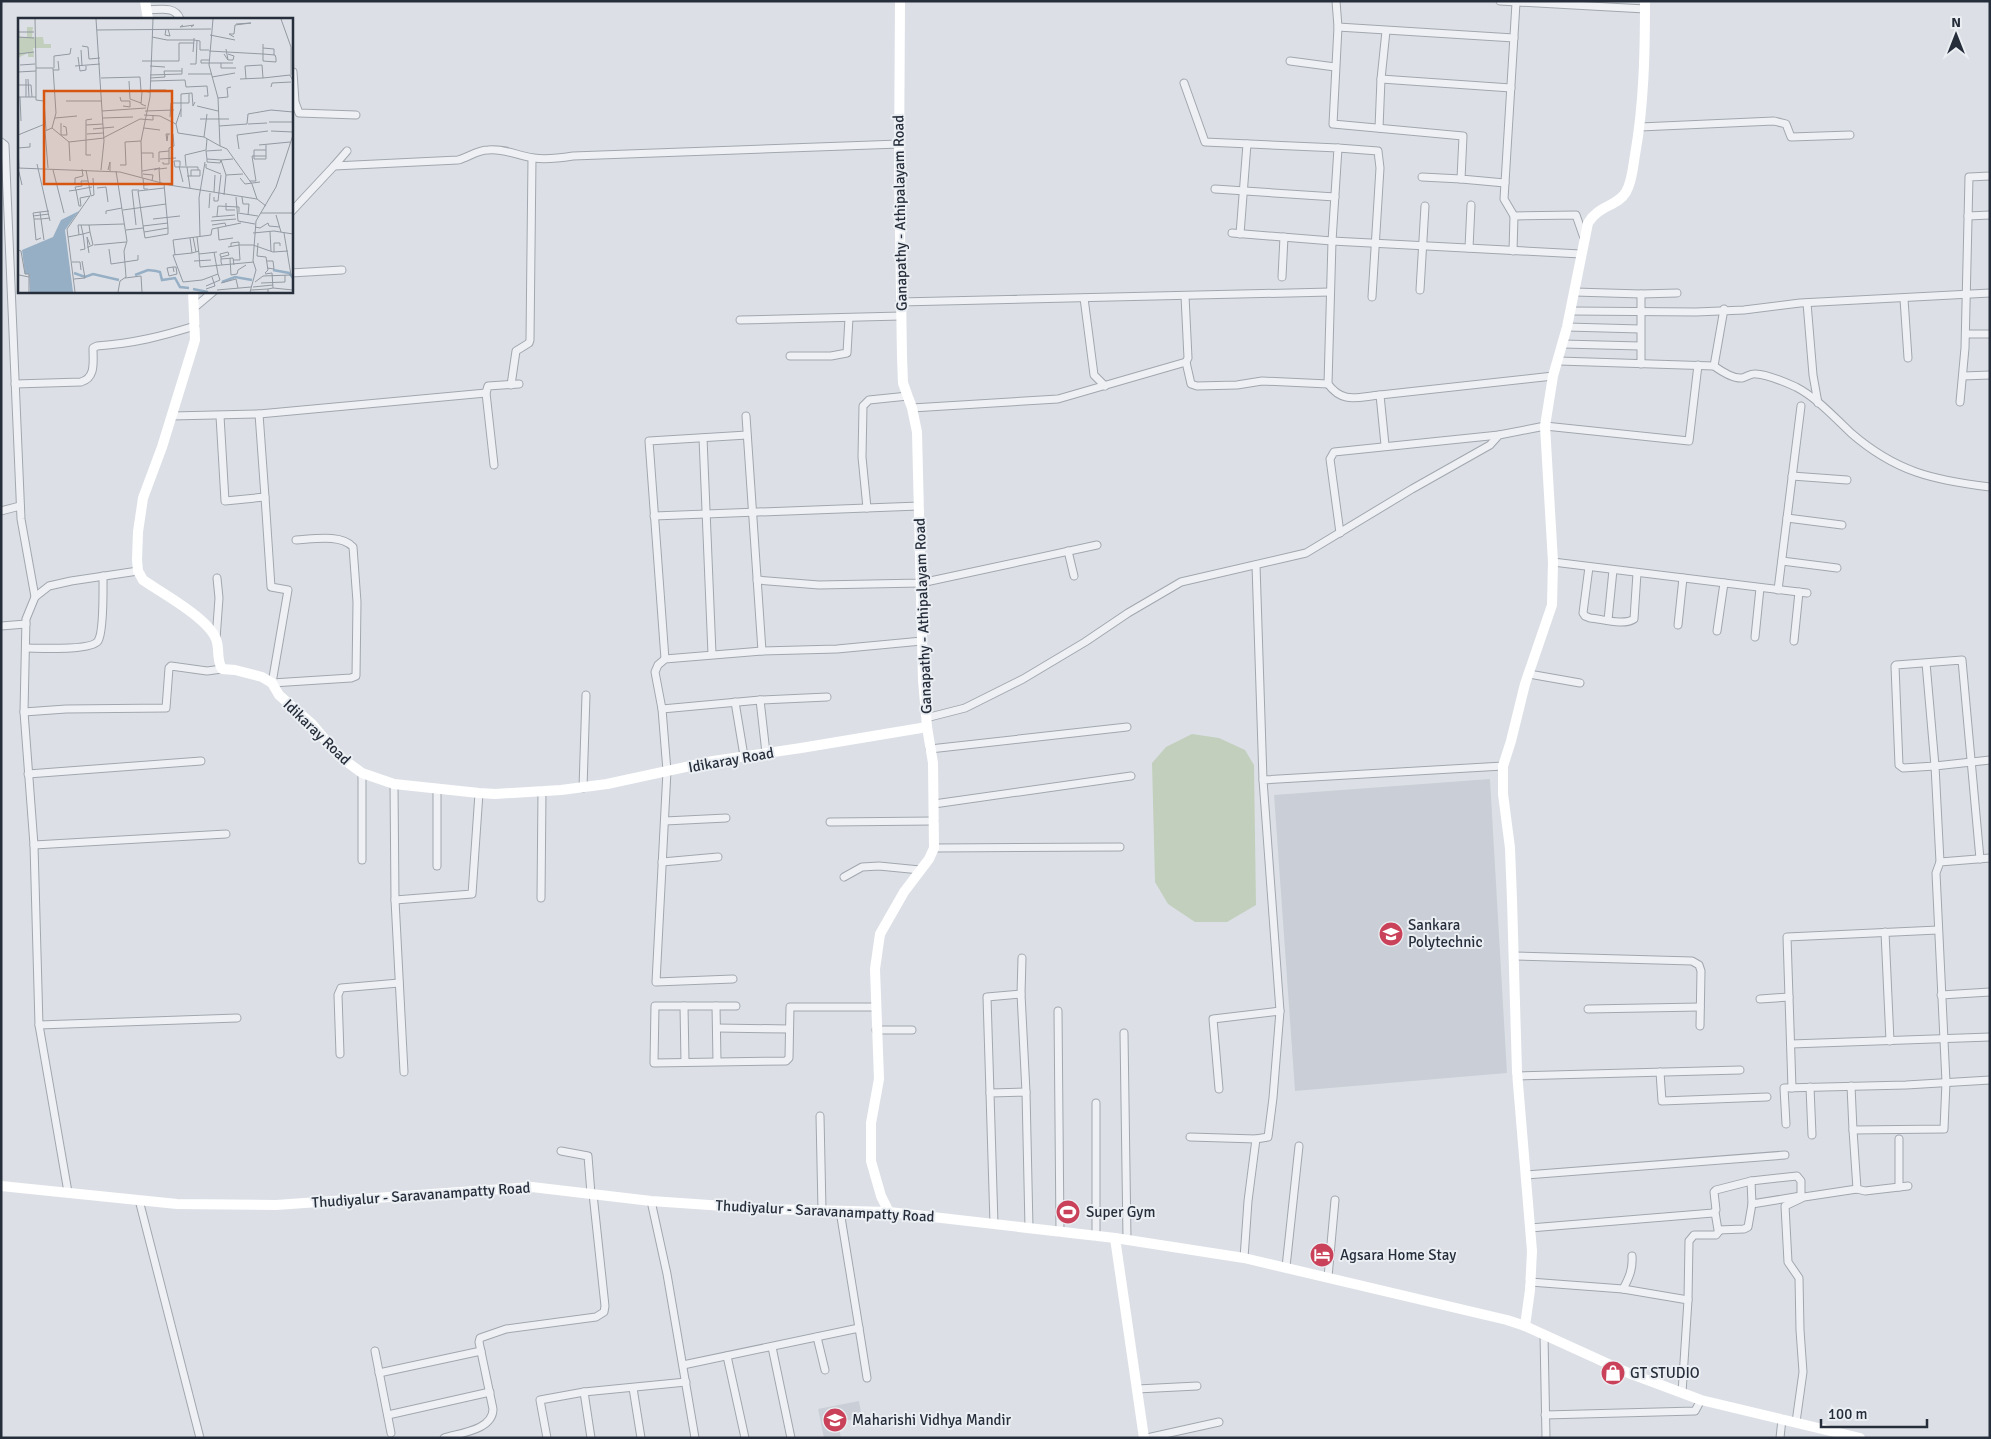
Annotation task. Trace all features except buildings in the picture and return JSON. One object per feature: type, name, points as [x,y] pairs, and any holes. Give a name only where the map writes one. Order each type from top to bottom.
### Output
[{"type":"main road","name":"Ganapathy - Athipalayam Road","points":[[900,1],[898,144],[903,383],[912,408],[917,432],[922,641],[927,722],[933,763],[934,848]]},
{"type":"main road","points":[[1525,1326],[1532,1251],[1517,1076],[1510,848],[1503,794],[1503,766],[1529,674],[1552,605],[1553,562],[1545,426],[1554,376],[1571,311],[1588,224],[1594,214],[1625,194],[1630,184],[1644,94],[1645,5]]},
{"type":"main road","points":[[193,292],[195,340],[172,416],[143,498],[138,532],[138,571],[143,580],[205,622],[216,639],[219,664],[222,669]]},
{"type":"main road","name":"Idikaray Road","points":[[222,669],[236,670],[262,677],[272,683],[279,695],[312,724],[339,756],[362,773],[394,784],[479,793],[495,794],[583,788],[713,761],[766,753],[927,722]]},
{"type":"main road","points":[[889,1212],[880,1196],[871,1161],[871,1123],[879,1079],[875,969],[880,934],[904,892],[934,848]]},
{"type":"main road","name":"Thudiyalur - Saravanampatty Road","points":[[1,1186],[177,1204],[276,1205],[532,1187],[650,1201],[767,1209],[889,1212],[1127,1239],[1244,1258],[1507,1320],[1525,1326],[1626,1372],[1701,1400],[1860,1438]]},
{"type":"main road","points":[[1115,1238],[1145,1438]]},
{"type":"street","points":[[1336,1],[1338,27],[1333,124],[1464,136],[1461,178]]},
{"type":"street","points":[[1500,1],[1516,3],[1645,5]]},
{"type":"street","points":[[1513,251],[1514,216],[1504,199],[1516,3]]},
{"type":"street","points":[[147,10],[171,9],[178,14],[180,18]]},
{"type":"street","points":[[1338,27],[1514,38]]},
{"type":"street","points":[[1379,128],[1386,30]]},
{"type":"street","points":[[1290,60],[1335,67]]},
{"type":"street","points":[[292,72],[295,102],[299,114],[356,114]]},
{"type":"street","points":[[1381,79],[1511,88]]},
{"type":"street","points":[[1184,83],[1205,142],[1378,151],[1380,168],[1372,297]]},
{"type":"street","points":[[1640,128],[1774,121],[1786,124],[1791,137],[1850,135]]},
{"type":"street","points":[[1,142],[5,145],[20,506],[35,597]]},
{"type":"street","points":[[334,166],[458,160],[470,157],[480,150],[490,149],[507,151],[532,158],[552,159],[573,156],[898,144]]},
{"type":"street","points":[[1247,144],[1243,191],[1236,234],[1581,254]]},
{"type":"street","points":[[1338,148],[1332,241],[1328,384],[1334,392],[1344,398],[1554,376]]},
{"type":"street","points":[[292,211],[347,151]]},
{"type":"street","points":[[511,385],[517,350],[529,343],[530,340],[532,158]]},
{"type":"street","points":[[1960,402],[1966,334],[1969,177],[1990,176]]},
{"type":"street","points":[[1422,177],[1461,178],[1505,183]]},
{"type":"street","points":[[1215,189],[1335,197]]},
{"type":"street","points":[[1420,290],[1425,206]]},
{"type":"street","points":[[1469,248],[1471,206]]},
{"type":"street","points":[[1514,216],[1576,215],[1585,238]]},
{"type":"street","points":[[1968,216],[1990,215]]},
{"type":"street","points":[[1282,277],[1284,237]]},
{"type":"street","points":[[292,273],[342,270]]},
{"type":"street","points":[[195,307],[213,292]]},
{"type":"street","points":[[900,302],[1330,292]]},
{"type":"street","points":[[1575,292],[1676,293]]},
{"type":"street","points":[[1571,311],[1696,312],[1724,309],[1744,310],[1807,303],[1990,293]]},
{"type":"street","points":[[1641,294],[1641,364]]},
{"type":"street","points":[[1186,296],[1188,358],[1186,362],[1191,384],[1196,386],[1237,385],[1262,381],[1328,384]]},
{"type":"street","points":[[1084,298],[1094,375],[1105,386]]},
{"type":"street","points":[[1904,299],[1908,358]]},
{"type":"street","points":[[1807,303],[1813,375],[1818,403]]},
{"type":"street","points":[[1714,366],[1724,309]]},
{"type":"street","points":[[740,320],[901,316]]},
{"type":"street","points":[[790,356],[831,356],[847,353],[849,318]]},
{"type":"street","points":[[15,384],[81,382],[87,380],[92,374],[93,348],[97,346],[150,340],[195,326]]},
{"type":"street","points":[[1567,327],[1640,329]]},
{"type":"street","points":[[1966,334],[1990,334]]},
{"type":"street","points":[[1563,344],[1640,346]]},
{"type":"street","points":[[1559,361],[1714,366],[1723,372],[1741,378],[1756,373],[1796,387],[1818,403],[1852,434],[1878,454],[1900,467],[1940,480],[1990,487]]},
{"type":"street","points":[[912,408],[1058,399],[1186,362]]},
{"type":"street","points":[[1340,533],[1330,459],[1334,452],[1385,445],[1499,435],[1545,426],[1689,441],[1698,365]]},
{"type":"street","points":[[1963,376],[1990,375]]},
{"type":"street","points":[[494,465],[486,393],[488,386],[519,384]]},
{"type":"street","points":[[172,416],[259,414],[486,393]]},
{"type":"street","points":[[1380,395],[1385,445]]},
{"type":"street","points":[[867,508],[862,457],[863,406],[870,400],[908,396]]},
{"type":"street","points":[[1778,590],[1801,406]]},
{"type":"street","points":[[259,414],[271,587],[288,590],[272,683],[351,678],[356,676],[357,602],[353,548],[345,540],[296,540]]},
{"type":"street","points":[[220,416],[225,501],[265,497]]},
{"type":"street","points":[[746,416],[762,650]]},
{"type":"street","points":[[733,979],[656,982],[667,771],[662,709],[655,672],[658,665],[665,658],[649,441],[747,435]]},
{"type":"street","points":[[927,722],[965,708],[1023,679],[1181,582],[1306,553],[1490,445],[1499,435]]},
{"type":"street","points":[[703,438],[712,654]]},
{"type":"street","points":[[1792,476],[1847,480]]},
{"type":"street","points":[[1,511],[20,506]]},
{"type":"street","points":[[654,516],[919,506]]},
{"type":"street","points":[[1787,518],[1842,525]]},
{"type":"street","points":[[757,580],[819,585],[921,583],[1097,544]]},
{"type":"street","points":[[1068,551],[1074,576]]},
{"type":"street","points":[[1782,561],[1837,568]]},
{"type":"street","points":[[1553,562],[1803,592],[1794,641]]},
{"type":"street","points":[[1190,1137],[1256,1139],[1268,1137],[1273,1098],[1280,1011],[1263,780],[1256,565]]},
{"type":"street","points":[[1589,567],[1584,613],[1585,616],[1590,618],[1631,622],[1634,619],[1637,573]]},
{"type":"street","points":[[1608,620],[1613,570]]},
{"type":"street","points":[[68,1192],[38,1025],[34,845],[24,712],[26,618],[35,597],[49,586],[138,571]]},
{"type":"street","points":[[26,648],[69,647],[96,643],[101,629],[103,576]]},
{"type":"street","points":[[216,639],[219,598],[217,578]]},
{"type":"street","points":[[1678,625],[1683,578]]},
{"type":"street","points":[[1717,631],[1724,583]]},
{"type":"street","points":[[1755,637],[1760,588]]},
{"type":"street","points":[[1,626],[26,624]]},
{"type":"street","points":[[665,658],[762,650],[837,649],[922,641]]},
{"type":"street","points":[[1980,859],[1972,762],[1962,660],[1896,666],[1894,668],[1899,765],[1903,768],[1935,766],[1972,762],[1990,760]]},
{"type":"street","points":[[1853,1130],[1944,1129],[1946,1082],[1936,873],[1940,862],[1935,766],[1926,663]]},
{"type":"street","points":[[24,712],[75,708],[166,708],[169,668],[171,666],[207,671],[222,669]]},
{"type":"street","points":[[1529,674],[1580,683]]},
{"type":"street","points":[[583,788],[586,695]]},
{"type":"street","points":[[662,709],[760,700],[827,697]]},
{"type":"street","points":[[760,700],[766,753]]},
{"type":"street","points":[[735,702],[744,756]]},
{"type":"street","points":[[930,749],[1127,727]]},
{"type":"street","points":[[28,774],[201,761]]},
{"type":"street","points":[[1263,780],[1503,766]]},
{"type":"street","points":[[362,773],[362,860]]},
{"type":"street","points":[[934,804],[1131,776]]},
{"type":"street","points":[[394,784],[395,900],[404,1072]]},
{"type":"street","points":[[436,789],[438,866]]},
{"type":"street","points":[[541,898],[542,791]]},
{"type":"street","points":[[395,900],[472,894],[479,793]]},
{"type":"street","points":[[665,821],[726,818]]},
{"type":"street","points":[[830,822],[934,821]]},
{"type":"street","points":[[34,845],[226,834]]},
{"type":"street","points":[[934,848],[1120,847]]},
{"type":"street","points":[[662,862],[718,857]]},
{"type":"street","points":[[1940,862],[1990,858]]},
{"type":"street","points":[[844,877],[862,867],[879,866],[920,870]]},
{"type":"street","points":[[1792,1088],[1788,937],[1938,930]]},
{"type":"street","points":[[1885,932],[1890,1041]]},
{"type":"street","points":[[1514,956],[1692,961],[1699,965],[1700,971],[1700,1026]]},
{"type":"street","points":[[1022,958],[1021,994],[1026,1092],[1029,1228]]},
{"type":"street","points":[[340,1054],[338,995],[341,988],[399,983]]},
{"type":"street","points":[[1941,995],[1990,992]]},
{"type":"street","points":[[994,1224],[987,997],[1021,994]]},
{"type":"street","points":[[1760,999],[1789,998]]},
{"type":"street","points":[[736,1006],[655,1006],[654,1063],[786,1061],[789,1058],[790,1007],[875,1007]]},
{"type":"street","points":[[684,1006],[685,1062]]},
{"type":"street","points":[[716,1006],[717,1061]]},
{"type":"street","points":[[1588,1008],[1700,1007]]},
{"type":"street","points":[[1058,1011],[1060,1232]]},
{"type":"street","points":[[1219,1089],[1213,1019],[1280,1011]]},
{"type":"street","points":[[38,1025],[237,1018]]},
{"type":"street","points":[[717,1028],[789,1028]]},
{"type":"street","points":[[876,1030],[912,1030]]},
{"type":"street","points":[[1124,1033],[1127,1239]]},
{"type":"street","points":[[1791,1044],[1990,1037]]},
{"type":"street","points":[[1517,1076],[1740,1070]]},
{"type":"street","points":[[1660,1072],[1662,1101],[1767,1097]]},
{"type":"street","points":[[1786,1124],[1784,1088],[1990,1080]]},
{"type":"street","points":[[1851,1086],[1857,1189]]},
{"type":"street","points":[[1810,1087],[1812,1135]]},
{"type":"street","points":[[990,1093],[1026,1092]]},
{"type":"street","points":[[1096,1103],[1096,1236]]},
{"type":"street","points":[[820,1116],[822,1210]]},
{"type":"street","points":[[1244,1258],[1256,1139]]},
{"type":"street","points":[[1899,1139],[1899,1187]]},
{"type":"street","points":[[1286,1267],[1299,1146]]},
{"type":"street","points":[[444,1438],[480,1427],[490,1421],[493,1410],[479,1342],[480,1338],[506,1329],[596,1317],[604,1312],[588,1156],[561,1151]]},
{"type":"street","points":[[1526,1175],[1785,1155]]},
{"type":"street","points":[[1751,1181],[1752,1204],[1748,1227],[1744,1229],[1720,1230],[1716,1228],[1716,1190],[1751,1181],[1798,1176],[1801,1181],[1802,1192],[1801,1196],[1752,1204]]},
{"type":"street","points":[[1796,1422],[1803,1372],[1799,1278],[1788,1262],[1785,1206],[1804,1197],[1857,1189],[1865,1191],[1908,1186]]},
{"type":"street","points":[[139,1200],[200,1438]]},
{"type":"street","points":[[1328,1277],[1334,1200]]},
{"type":"street","points":[[650,1201],[667,1274],[695,1438]]},
{"type":"street","points":[[840,1211],[867,1378]]},
{"type":"street","points":[[1530,1228],[1715,1212]]},
{"type":"street","points":[[1682,1393],[1688,1300],[1689,1241],[1694,1235],[1716,1235],[1720,1230]]},
{"type":"street","points":[[1623,1289],[1630,1275],[1633,1264],[1632,1256]]},
{"type":"street","points":[[1530,1282],[1623,1289],[1688,1300]]},
{"type":"street","points":[[683,1365],[859,1328]]},
{"type":"street","points":[[1544,1335],[1546,1438]]},
{"type":"street","points":[[817,1337],[825,1370]]},
{"type":"street","points":[[772,1346],[791,1438]]},
{"type":"street","points":[[375,1351],[391,1433]]},
{"type":"street","points":[[379,1372],[481,1351]]},
{"type":"street","points":[[727,1356],[745,1438]]},
{"type":"street","points":[[547,1438],[540,1400],[584,1392],[686,1382]]},
{"type":"street","points":[[1137,1389],[1197,1386]]},
{"type":"street","points":[[633,1388],[641,1438]]},
{"type":"street","points":[[388,1415],[490,1392]]},
{"type":"street","points":[[584,1392],[591,1438]]},
{"type":"street","points":[[1545,1415],[1695,1411],[1701,1400]]},
{"type":"street","points":[[1780,1438],[1782,1419]]},
{"type":"street","points":[[1145,1438],[1219,1422]]},
{"type":"shaded area","name":"Sankara Polytechnic","points":[[1490,779],[1507,1073],[1295,1091],[1274,795]]},
{"type":"shaded area","name":"Maharishi Vidhya Mandir","points":[[859,1401],[862,1418],[838,1422],[841,1438],[824,1438],[818,1409]]},
{"type":"green space","points":[[1192,734],[1219,738],[1245,750],[1254,765],[1256,905],[1227,922],[1195,922],[1168,904],[1155,882],[1152,763],[1166,747]]},
{"type":"place","name":"Sankara Polytechnic","points":[[1391,934]]},
{"type":"place","name":"Super Gym","points":[[1068,1212]]},
{"type":"place","name":"Agsara Home Stay","points":[[1322,1255]]},
{"type":"place","name":"GT STUDIO","points":[[1613,1373]]},
{"type":"place","name":"Maharishi Vidhya Mandir","points":[[835,1420]]}]
